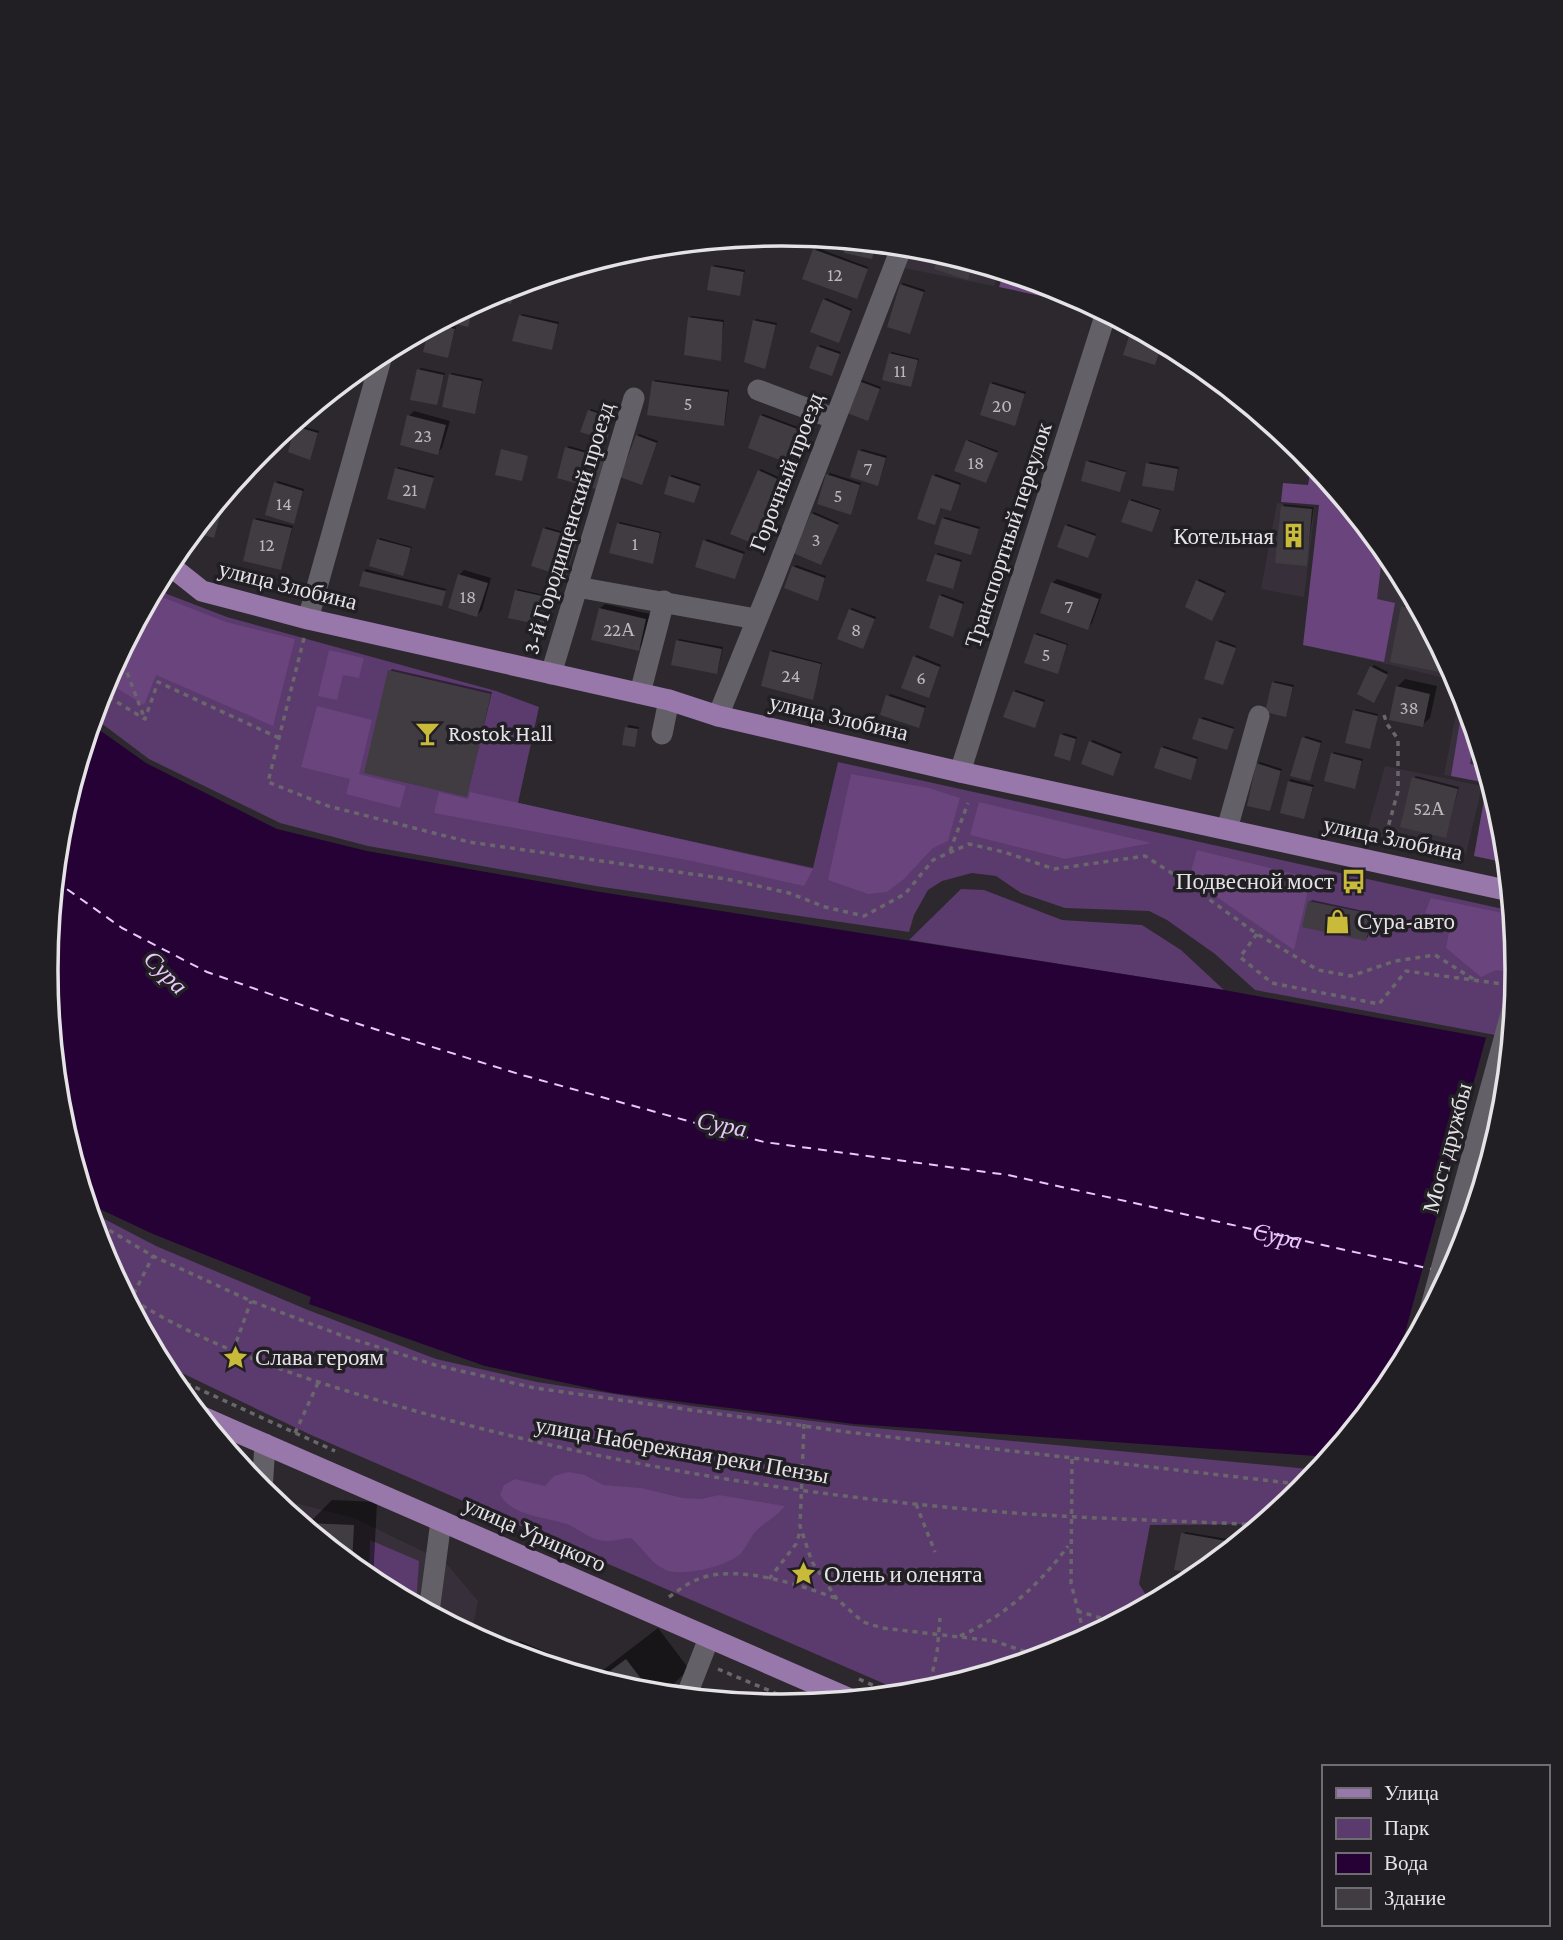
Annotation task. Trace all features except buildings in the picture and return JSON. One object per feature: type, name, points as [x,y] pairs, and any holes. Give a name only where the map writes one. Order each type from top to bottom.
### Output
[{"type":"main road","name":"улица Злобина","points":[[178,572],[202,591],[307,627],[640,693],[718,716],[960,772],[1500,889]]},
{"type":"main road","name":"улица Урицкого","points":[[217,1424],[833,1692]]},
{"type":"street","name":"Горочный проезд","points":[[718,716],[898,256]]},
{"type":"street","name":"Транспортный переулок","points":[[960,772],[1104,322]]},
{"type":"street","points":[[307,627],[378,368]]},
{"type":"street","points":[[758,390],[835,419]]},
{"type":"street","name":"3-й Городищенский проезд","points":[[551,674],[634,398]]},
{"type":"street","points":[[577,587],[756,619]]},
{"type":"street","points":[[640,693],[664,601]]},
{"type":"street","points":[[662,734],[669,700]]},
{"type":"street","points":[[1227,829],[1259,716]]},
{"type":"street","name":"Мост дружбы","points":[[1440,1269],[1504,1012]]},
{"type":"street","points":[[263,1475],[265,1444]]},
{"type":"street","points":[[430,1603],[441,1521]]},
{"type":"street","points":[[689,1688],[709,1638]]},
{"type":"path","points":[[307,627],[268,782],[328,806],[468,842],[727,879],[789,893],[825,907],[864,916],[905,894],[933,860],[969,844],[1004,852],[1054,869],[1144,856],[1257,934],[1318,970],[1351,976],[1395,961],[1435,955],[1478,982]]},
{"type":"path","points":[[125,666],[145,719]]},
{"type":"path","points":[[145,719],[158,682],[279,738]]},
{"type":"path","points":[[111,699],[145,719]]},
{"type":"path","points":[[1384,715],[1398,739],[1398,791],[1384,842]]},
{"type":"path","points":[[949,852],[968,803]]},
{"type":"path","points":[[1257,934],[1240,957],[1272,984],[1379,1004],[1406,971],[1478,982],[1505,991]]},
{"type":"path","points":[[106,1228],[153,1256],[251,1301],[343,1336],[435,1365],[535,1388],[1072,1459],[1292,1483]]},
{"type":"path","points":[[134,1293],[153,1256]]},
{"type":"path","points":[[233,1351],[251,1301]]},
{"type":"path","name":"улица Набережная реки Пензы","points":[[141,1306],[233,1351],[318,1383],[531,1442],[801,1490],[1070,1517],[1246,1524]]},
{"type":"path","points":[[189,1386],[295,1433],[318,1383]]},
{"type":"path","points":[[769,1579],[796,1545],[801,1530],[804,1424]]},
{"type":"path","points":[[1072,1459],[1071,1583],[1082,1628]]},
{"type":"path","points":[[916,1503],[935,1552]]},
{"type":"path","points":[[801,1530],[812,1562],[836,1599]]},
{"type":"path","points":[[959,1636],[997,1616],[1020,1598],[1051,1569],[1070,1544]]},
{"type":"path","points":[[669,1597],[700,1578],[714,1575],[729,1573],[769,1579],[815,1590],[836,1599],[863,1622],[882,1628],[994,1641],[1024,1651]]},
{"type":"path","points":[[826,1583],[860,1579]]},
{"type":"path","points":[[1077,1611],[1103,1619]]},
{"type":"path","points":[[931,1678],[940,1618]]},
{"type":"path","points":[[700,1661],[777,1694]]},
{"type":"shaded area","points":[[903,257],[997,280],[994,286],[899,267]]},
{"type":"shaded area","points":[[1001,281],[1049,298],[999,287]]},
{"type":"shaded area","points":[[1310,476],[1356,529],[1381,565],[1377,599],[1395,603],[1384,662],[1303,645],[1319,505],[1281,502],[1283,483],[1308,485]]},
{"type":"shaded area","points":[[1277,503],[1315,507],[1304,597],[1261,589]]},
{"type":"shaded area","points":[[1357,531],[1408,608],[1443,678],[1341,653]]},
{"type":"shaded area","points":[[162,597],[226,622],[295,639],[273,726],[156,675],[144,705],[115,687],[132,650]]},
{"type":"shaded area","points":[[329,650],[364,658],[359,678],[343,675],[337,700],[318,696]]},
{"type":"shaded area","points":[[317,706],[372,720],[359,774],[406,786],[400,808],[346,794],[350,779],[301,767]]},
{"type":"shaded area","points":[[1457,710],[1481,782],[1444,775]]},
{"type":"shaded area","points":[[1460,720],[1472,753],[1470,764],[1476,765],[1481,782],[1451,776]]},
{"type":"shaded area","points":[[1385,766],[1482,786],[1466,854],[1366,834]]},
{"type":"shaded area","points":[[851,774],[929,788],[960,798],[948,841],[933,848],[904,879],[887,892],[868,894],[828,880]]},
{"type":"shaded area","points":[[439,792],[468,799],[470,792],[813,869],[804,886],[692,861],[434,813]]},
{"type":"shaded area","points":[[1484,798],[1496,861],[1474,856]]},
{"type":"shaded area","points":[[1484,798],[1496,861],[1474,856]]},
{"type":"shaded area","points":[[979,802],[1152,843],[1065,859],[970,835]]},
{"type":"shaded area","points":[[1197,850],[1311,878],[1294,950],[1189,878]]},
{"type":"shaded area","points":[[1431,898],[1503,913],[1505,972],[1496,970],[1481,977],[1446,948],[1451,922],[1425,913]]},
{"type":"shaded area","points":[[568,1472],[585,1475],[603,1485],[641,1488],[683,1498],[701,1499],[719,1495],[785,1506],[757,1530],[744,1549],[728,1562],[706,1569],[673,1572],[656,1564],[631,1538],[598,1540],[569,1525],[522,1512],[506,1503],[500,1495],[504,1485],[515,1479],[545,1486],[554,1476]]},
{"type":"shaded area","points":[[291,1502],[354,1518],[445,1562],[478,1601],[473,1625],[379,1572]]},
{"type":"green space","points":[[165,593],[227,617],[496,691],[539,707],[518,803],[813,868],[838,762],[1502,909],[1505,970],[1502,1036],[1255,990],[1215,954],[1167,920],[1149,911],[1065,908],[1021,893],[996,876],[972,873],[942,881],[928,890],[914,915],[909,932],[596,886],[368,846],[280,823],[149,759],[101,723],[132,650]]},
{"type":"green space","points":[[961,889],[984,890],[1062,920],[1142,925],[1181,950],[1224,990],[909,940]]},
{"type":"green space","points":[[102,1218],[156,1246],[308,1310],[436,1359],[537,1382],[692,1406],[854,1426],[1306,1469],[1246,1524],[1150,1525],[1139,1584],[1146,1595],[1102,1619],[1014,1655],[969,1669],[889,1686],[311,1435],[180,1372],[132,1290]]},
{"type":"green space","points":[[370,1540],[419,1561],[417,1595],[379,1572],[369,1565]]},
{"type":"water","name":"Сура","points":[[99,730],[146,763],[277,829],[367,851],[594,891],[1224,990],[1502,1040],[1481,1157],[1467,1203],[1431,1290],[1383,1372],[1356,1411],[1317,1456],[854,1424],[613,1393],[485,1366],[309,1304],[311,1297],[153,1234],[98,1208],[82,1157],[64,1064],[59,1017],[59,923],[72,829],[82,783]]},
{"type":"pier","points":[[1487,1034],[1502,1036],[1491,1111],[1467,1203],[1431,1290],[1403,1340]]},
{"type":"ferry route","points":[[63,886],[122,928],[207,972],[333,1016],[522,1075],[764,1142],[1008,1175],[1431,1269]]},
{"type":"place","name":"Котельная","points":[[1294,536]]},
{"type":"place","name":"Rostok Hall","points":[[428,733]]},
{"type":"place","name":"Подвесной мост","points":[[1354,881]]},
{"type":"place","name":"Сура-авто","points":[[1337,921]]},
{"type":"place","name":"Слава героям","points":[[235,1357]]},
{"type":"place","name":"Олень и оленята","points":[[804,1574]]}]
